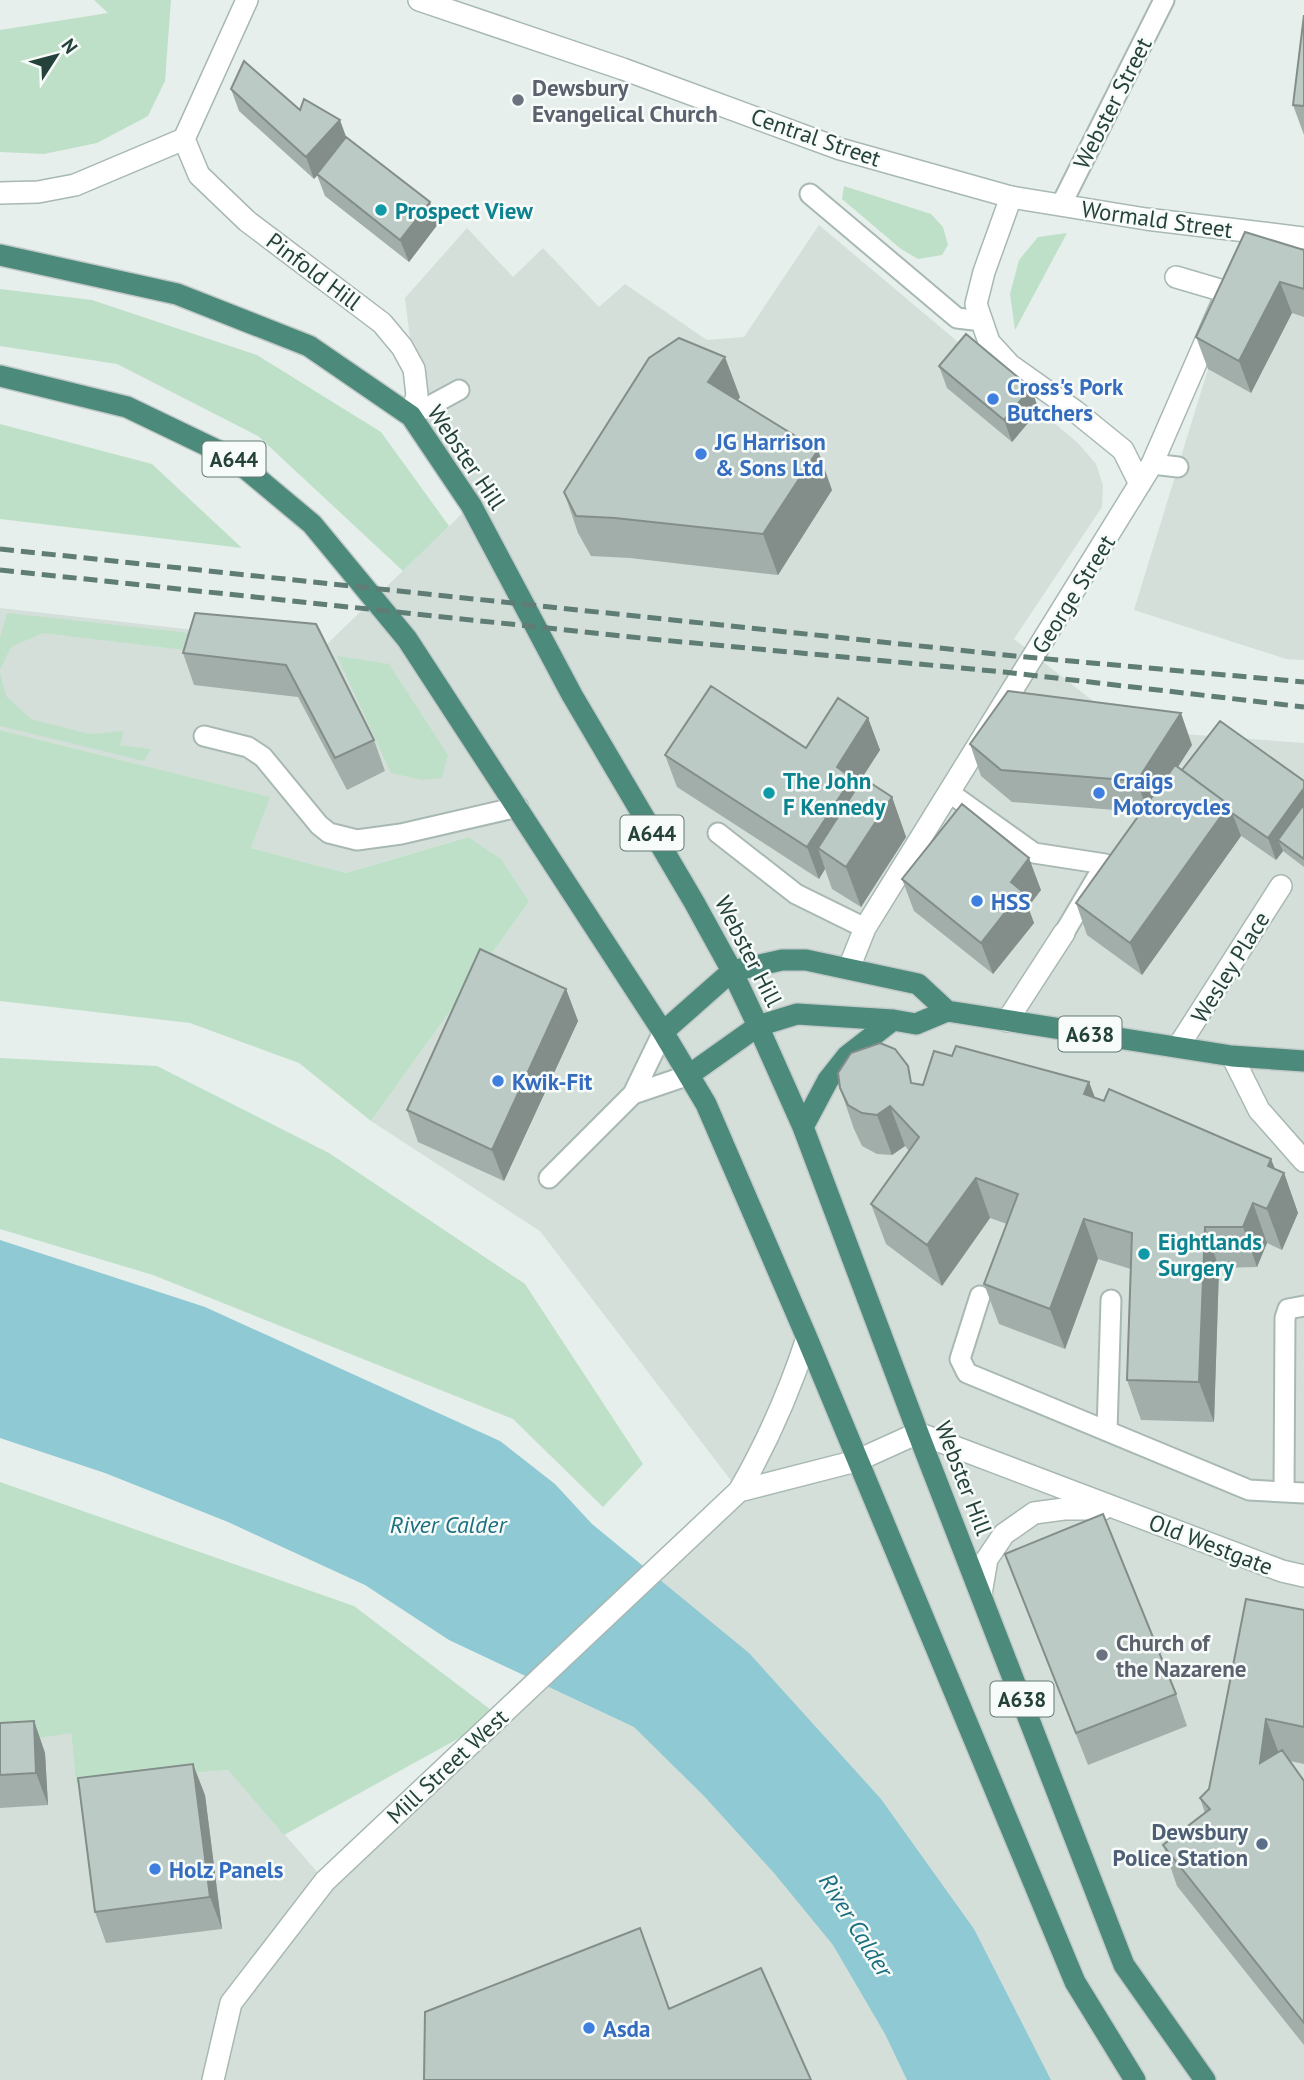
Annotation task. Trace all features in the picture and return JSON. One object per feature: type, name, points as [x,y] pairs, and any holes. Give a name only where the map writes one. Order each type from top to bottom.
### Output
[{"type":"highway","name":"Webster Hill","points":[[0,254],[177,294],[309,346],[411,416],[471,505],[572,695],[694,902],[732,971],[758,1026],[803,1127],[918,1433],[1125,1965],[1205,2080]]},
{"type":"highway","name":"A644","points":[[0,376],[127,407],[233,458],[312,524],[407,639],[584,909]]},
{"type":"highway","name":"A638","points":[[584,909],[706,1104],[807,1338],[1074,1982],[1135,2080]]},
{"type":"highway","points":[[663,1032],[732,971],[782,960],[806,960],[918,984],[947,1011],[916,1024],[797,1014],[758,1026],[689,1075]]},
{"type":"highway","name":"A638","points":[[947,1011],[1232,1056],[1304,1061]]},
{"type":"highway","points":[[803,1127],[828,1080],[847,1056],[893,1020]]},
{"type":"street","points":[[0,193],[38,192],[75,184],[184,139],[247,0]]},
{"type":"street","name":"Central Street","points":[[430,2],[840,149],[1011,197]]},
{"type":"street","name":"Pinfold Hill","points":[[184,139],[199,174],[237,211],[382,323],[402,346],[414,369],[417,395],[411,416]]},
{"type":"street","points":[[1011,197],[976,304],[989,342],[1010,365],[1075,411],[1123,450],[1140,484]]},
{"type":"street","name":"Wormald Street","points":[[1011,197],[1146,219],[1304,237]]},
{"type":"street","name":"George Street","points":[[849,968],[866,928],[1152,464],[1227,292],[1176,277]]},
{"type":"street","name":"Wesley Place","points":[[1178,1047],[1281,887]]},
{"type":"street","points":[[1007,1021],[1064,933]]},
{"type":"street","points":[[1232,1056],[1259,1110],[1304,1161]]},
{"type":"street","name":"Mill Street West","points":[[213,2080],[231,2003],[325,1881],[739,1492],[788,1396],[807,1338]]},
{"type":"street","points":[[856,1461],[918,1433]]},
{"type":"street","name":"Old Westgate","points":[[918,1433],[1282,1571],[1304,1576]]},
{"type":"street","name":"Mill Street West","points":[[739,1492],[856,1461]]},
{"type":"street","name":"Old Westgate","points":[[981,1594],[987,1559],[1004,1534],[1034,1513],[1064,1509],[1119,1509]]},
{"type":"lane","name":"Webster Street","points":[[1060,205],[1164,0]]},
{"type":"lane","points":[[810,194],[957,318],[982,321]]},
{"type":"lane","points":[[411,416],[459,390]]},
{"type":"lane","points":[[1152,464],[1178,467]]},
{"type":"lane","points":[[204,736],[248,747],[263,757],[318,825],[329,833],[342,837],[357,840],[401,834],[518,807]]},
{"type":"lane","points":[[950,793],[1034,853],[1105,864],[1064,933]]},
{"type":"lane","points":[[718,833],[796,894],[866,928]]},
{"type":"lane","points":[[549,1178],[633,1094],[663,1032]]},
{"type":"lane","points":[[633,1094],[689,1075]]},
{"type":"lane","points":[[981,1296],[960,1359],[967,1373],[1249,1490],[1294,1493],[1285,1318],[1288,1309],[1304,1306]]},
{"type":"lane","points":[[1107,1431],[1111,1300]]},
{"type":"shaded area","points":[[819,225],[1078,443],[1096,464],[1103,485],[1102,507],[1014,639],[1130,730],[1304,743],[1304,2080],[0,2080],[0,1744],[71,1732],[76,1783],[229,1770],[325,1881],[739,1491],[540,1231],[371,1121],[529,902],[467,837],[346,873],[251,848],[269,797],[0,730],[0,608],[326,645],[471,505],[411,416],[417,395],[405,298],[467,228],[513,277],[543,248],[599,307],[625,284],[707,340],[744,337]]},
{"type":"shaded area","points":[[1257,264],[1304,278],[1304,660],[1286,659],[1134,610],[1208,369]]},
{"type":"green space","points":[[94,0],[171,0],[165,81],[148,116],[97,143],[44,154],[0,152],[0,30],[108,13]]},
{"type":"green space","points":[[844,186],[931,214],[943,227],[948,245],[942,255],[918,259],[901,249],[842,199]]},
{"type":"green space","points":[[1067,233],[1015,330],[1010,294],[1019,260],[1038,237]]},
{"type":"green space","points":[[0,289],[92,300],[257,355],[381,432],[449,526],[403,571],[258,436],[117,364],[0,346]]},
{"type":"green space","points":[[0,424],[152,464],[242,548],[0,519]]},
{"type":"green space","points":[[7,613],[199,634],[193,651],[43,633],[11,647],[0,670],[0,638]]},
{"type":"green space","points":[[337,656],[389,664],[448,755],[442,778],[422,780],[391,773]]},
{"type":"green space","points":[[0,672],[6,696],[31,719],[89,734],[124,731],[120,745],[151,749],[144,761],[0,726]]},
{"type":"green space","points":[[0,730],[270,797],[251,848],[346,873],[468,837],[501,859],[529,902],[371,1121],[299,1063],[190,1023],[0,1001]]},
{"type":"green space","points":[[0,1058],[157,1066],[329,1153],[525,1284],[643,1464],[603,1507],[513,1419],[153,1275],[0,1229]]},
{"type":"green space","points":[[0,1482],[354,1606],[499,1716],[284,1835],[228,1770],[76,1783],[71,1733],[0,1744]]},
{"type":"water","name":"River Calder","points":[[0,1240],[205,1307],[500,1441],[555,1484],[592,1524],[749,1653],[881,1799],[974,1929],[1051,2080],[907,2080],[885,2034],[833,1945],[774,1873],[704,1796],[634,1727],[449,1640],[365,1585],[228,1522],[105,1473],[0,1438]]},
{"type":"building","points":[[1304,15],[1304,106],[1293,105]]},
{"type":"building","points":[[244,61],[300,110],[304,99],[340,120],[306,157],[231,89]]},
{"type":"building","name":"Prospect View","points":[[346,137],[430,202],[400,240],[317,174]]},
{"type":"building","points":[[1245,232],[1304,250],[1304,289],[1280,282],[1239,361],[1196,337]]},
{"type":"building","points":[[966,334],[1031,388],[1004,420],[939,366]]},
{"type":"building","name":"JG Harrison & Sons Ltd","points":[[679,338],[725,357],[708,382],[818,450],[763,534],[576,516],[564,492],[649,358]]},
{"type":"building","points":[[195,613],[316,624],[374,740],[335,758],[286,665],[183,653]]},
{"type":"building","name":"The John F Kennedy","points":[[711,686],[806,748],[838,698],[868,718],[837,767],[852,778],[807,847],[665,755]]},
{"type":"building","points":[[1008,691],[1181,713],[1137,781],[1001,770],[970,744]]},
{"type":"building","points":[[1220,721],[1304,781],[1304,788],[1268,838],[1232,813],[1229,805],[1182,770]]},
{"type":"building","points":[[1175,765],[1229,805],[1130,943],[1076,903]]},
{"type":"building","points":[[863,778],[892,797],[846,867],[818,848]]},
{"type":"building","points":[[962,804],[1029,858],[1011,882],[1022,891],[981,943],[902,879]]},
{"type":"building","points":[[1304,804],[1304,859],[1278,840]]},
{"type":"building","name":"Kwik-Fit","points":[[480,949],[566,989],[492,1150],[407,1110]]},
{"type":"building","name":"Eightlands Surgery","points":[[880,1043],[895,1049],[908,1066],[911,1083],[923,1085],[934,1051],[952,1056],[956,1046],[1089,1082],[1084,1094],[1104,1101],[1109,1089],[1271,1159],[1268,1166],[1284,1173],[1267,1209],[1253,1203],[1243,1227],[1205,1227],[1199,1382],[1127,1380],[1132,1233],[1084,1219],[1050,1309],[984,1284],[1018,1194],[976,1178],[927,1245],[871,1204],[919,1137],[890,1106],[877,1115],[862,1113],[848,1105],[840,1088],[838,1073],[851,1053]]},
{"type":"building","name":"Church of the Nazarene","points":[[1103,1514],[1176,1694],[1076,1733],[1005,1554]]},
{"type":"building","name":"Dewsbury Police Station","points":[[1246,1599],[1304,1610],[1304,1727],[1266,1719],[1260,1763],[1282,1750],[1304,1781],[1304,2023],[1163,1845],[1210,1809],[1200,1798],[1209,1789]]},
{"type":"building","points":[[34,1721],[36,1773],[0,1775],[0,1723]]},
{"type":"building","name":"Holz Panels","points":[[193,1764],[210,1897],[95,1912],[78,1778]]},
{"type":"building","name":"Asda","points":[[640,1928],[669,2009],[761,1968],[811,2080],[424,2080],[425,2012]]},
{"type":"railway","points":[[0,549],[1015,656],[1304,682]]},
{"type":"railway","points":[[0,570],[651,639],[1004,672],[1304,707]]},
{"type":"place","name":"Dewsbury Evangelical Church","points":[[518,100]]},
{"type":"place","name":"Prospect View","points":[[381,210]]},
{"type":"place","name":"Cross's Pork Butchers","points":[[993,399]]},
{"type":"place","name":"JG Harrison & Sons Ltd","points":[[701,454]]},
{"type":"place","name":"The John F Kennedy","points":[[769,793]]},
{"type":"place","name":"Craigs Motorcycles","points":[[1099,793]]},
{"type":"place","name":"HSS","points":[[977,901]]},
{"type":"place","name":"Kwik-Fit","points":[[498,1081]]},
{"type":"place","name":"Eightlands Surgery","points":[[1144,1254]]},
{"type":"place","name":"Church of the Nazarene","points":[[1102,1655]]},
{"type":"place","name":"Dewsbury Police Station","points":[[1262,1844]]},
{"type":"place","name":"Holz Panels","points":[[155,1869]]},
{"type":"place","name":"Asda","points":[[589,2028]]}]
